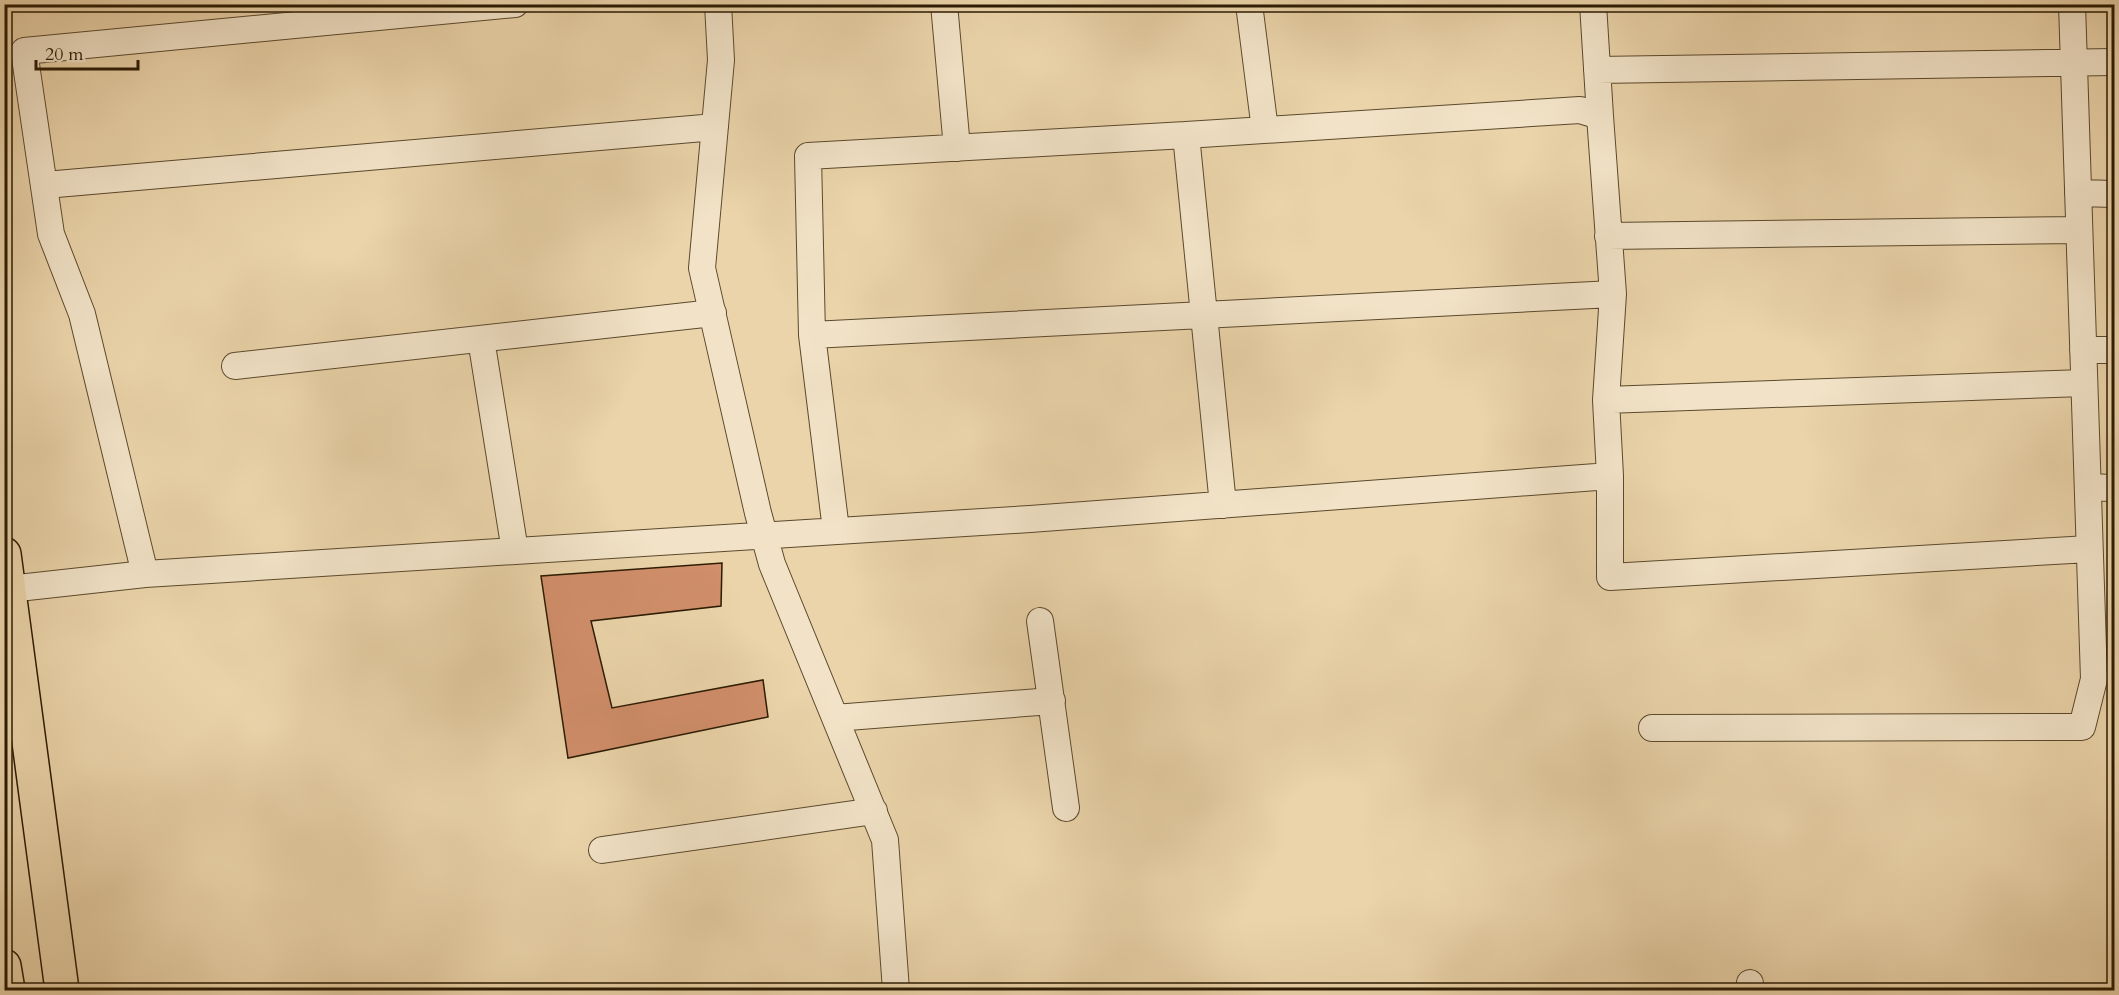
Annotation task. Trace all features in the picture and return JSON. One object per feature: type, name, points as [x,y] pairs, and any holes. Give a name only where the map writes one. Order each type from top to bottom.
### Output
[{"type":"highway","points":[[4,554],[62,990]]},
{"type":"highway","points":[[4,966],[8,990]]},
{"type":"street","points":[[145,574],[82,314],[51,234],[24,51],[515,4]]},
{"type":"street","points":[[718,4],[721,60],[702,268],[778,582],[885,840],[896,990]]},
{"type":"street","points":[[944,4],[957,148]]},
{"type":"street","points":[[1249,4],[1265,130]]},
{"type":"street","points":[[1593,4],[1613,294],[1606,400],[1610,476],[1610,576],[2089,549]]},
{"type":"street","points":[[1653,728],[2082,727],[2103,628],[2089,549],[2072,4]]},
{"type":"street","points":[[1597,70],[2115,62]]},
{"type":"street","points":[[836,530],[812,335],[808,156],[1580,110],[1600,116]]},
{"type":"street","points":[[45,185],[715,127]]},
{"type":"street","points":[[1186,135],[1223,505]]},
{"type":"street","points":[[2078,193],[2115,194]]},
{"type":"street","points":[[1608,236],[2079,230]]},
{"type":"street","points":[[812,335],[1613,294]]},
{"type":"street","points":[[235,366],[713,313]]},
{"type":"street","points":[[482,339],[515,551]]},
{"type":"street","points":[[2083,350],[2115,350]]},
{"type":"street","points":[[1606,400],[2084,383]]},
{"type":"street","points":[[9,589],[145,574],[1223,505],[1610,476]]},
{"type":"street","points":[[2088,487],[2115,488]]},
{"type":"street","points":[[1040,621],[1066,808]]},
{"type":"street","points":[[835,718],[1052,700]]},
{"type":"street","points":[[602,850],[874,811]]},
{"type":"building","points":[[722,563],[721,606],[591,621],[612,708],[763,680],[768,717],[568,758],[541,576]]}]
